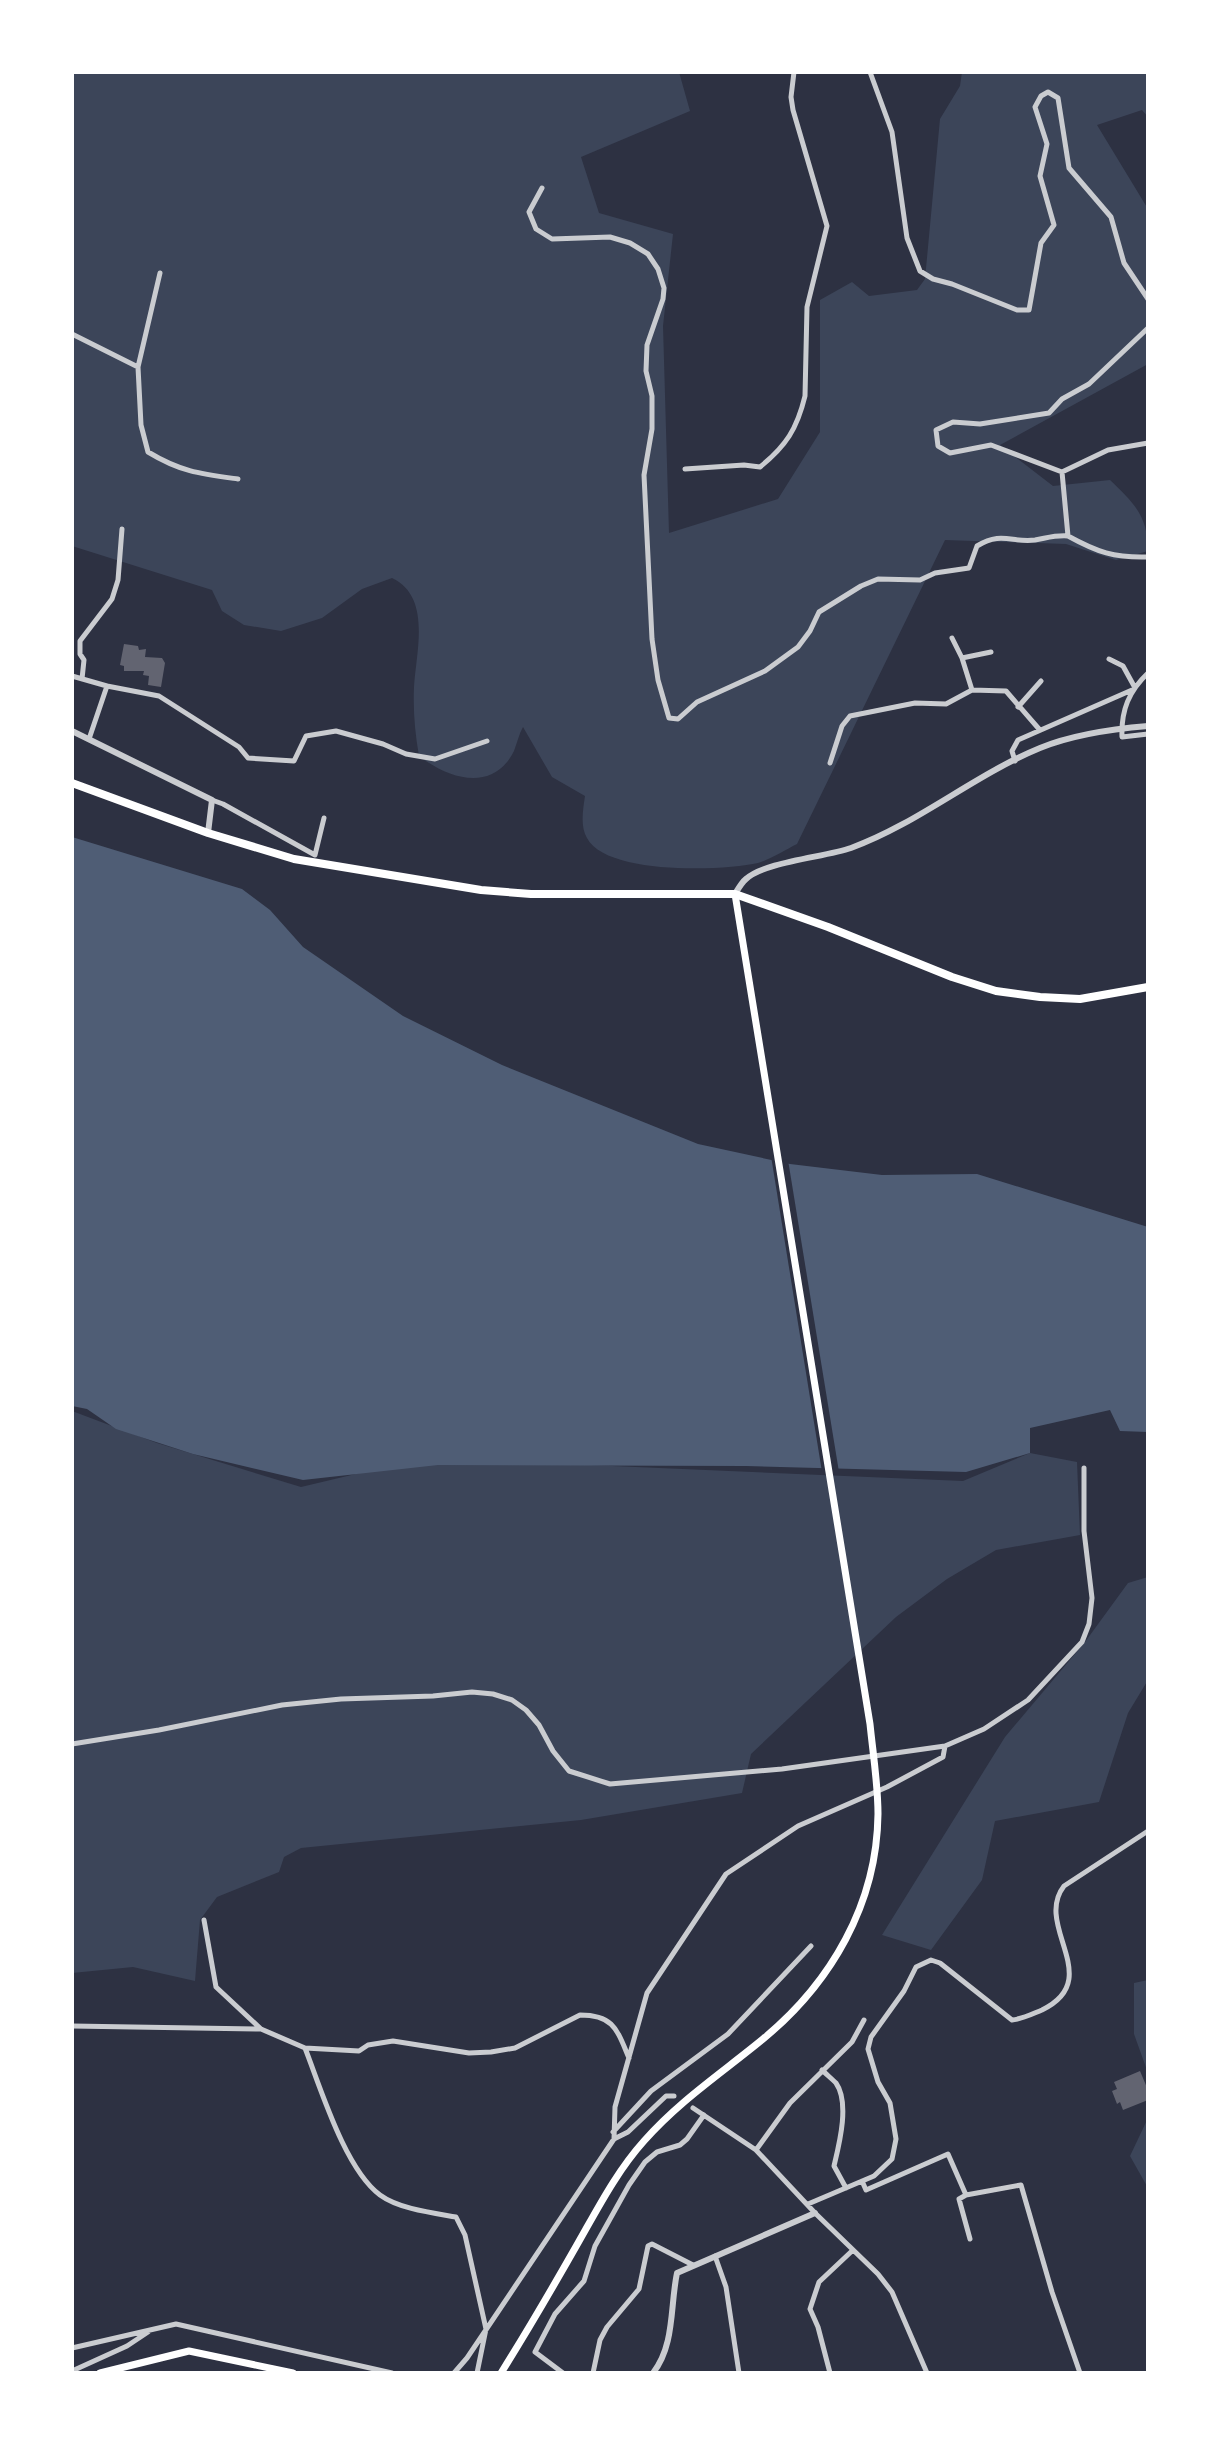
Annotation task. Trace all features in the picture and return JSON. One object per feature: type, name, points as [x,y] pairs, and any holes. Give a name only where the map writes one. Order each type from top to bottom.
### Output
[{"type":"main road","points":[[72,783],[208,833],[294,859],[481,890],[531,894],[735,894],[996,991],[1080,999],[1148,987]]},
{"type":"main road","points":[[501,2373],[614,2180],[643,2142],[672,2112],[797,2009],[821,1982],[857,1916],[869,1883],[875,1850],[877,1781],[735,894]]},
{"type":"main road","points":[[100,2373],[189,2351],[267,2370],[293,2373]]},
{"type":"street","points":[[685,469],[744,465],[760,467],[784,448],[802,409],[807,307],[827,226],[793,110],[794,72]]},
{"type":"street","points":[[870,72],[892,132],[907,238],[920,271],[933,279],[1017,310],[1029,310],[1041,243],[1054,225],[1040,176],[1047,144],[1035,107],[1041,96],[1048,92],[1058,98],[1069,168],[1111,217],[1124,263],[1148,299]]},
{"type":"street","points":[[542,188],[529,212],[536,229],[552,239],[610,237],[630,243],[648,254],[658,269],[664,288],[647,345],[646,371],[652,396],[652,429],[644,475],[652,639],[658,680],[669,718],[678,719],[697,702],[765,671],[798,647],[819,612],[861,586],[878,579],[920,580],[935,573],[969,568],[977,546],[990,538],[1004,536],[1033,540],[1054,535],[1068,536],[1097,551],[1123,558],[1148,557]]},
{"type":"street","points":[[160,273],[138,367],[141,425],[148,452],[188,472],[238,479]]},
{"type":"street","points":[[1148,328],[1089,384],[1062,399],[1049,413],[980,424],[953,422],[936,430],[938,446],[950,453],[991,445],[1062,472],[1108,450],[1148,443]]},
{"type":"street","points":[[72,334],[138,367]]},
{"type":"street","points":[[1062,472],[1068,536]]},
{"type":"street","points":[[82,679],[84,660],[80,654],[80,641],[112,599],[118,580],[122,529]]},
{"type":"street","points":[[952,638],[972,690]]},
{"type":"street","points":[[962,658],[991,652]]},
{"type":"street","points":[[1109,659],[1123,666],[1133,688]]},
{"type":"street","points":[[1148,673],[1133,688],[1126,703],[1122,737],[1148,734]]},
{"type":"street","points":[[72,676],[159,696],[239,747],[248,758],[294,761],[306,736],[336,731],[406,754],[435,759],[487,741]]},
{"type":"street","points":[[1018,707],[1041,681]]},
{"type":"street","points":[[89,739],[107,686]]},
{"type":"street","points":[[1015,761],[1012,751],[1018,740],[1133,688]]},
{"type":"street","points":[[830,763],[842,726],[850,716],[915,703],[946,704],[972,690],[1006,691],[1039,729]]},
{"type":"street","points":[[735,894],[746,878],[766,869],[849,849],[895,830],[1015,761],[1055,743],[1086,734],[1148,726]]},
{"type":"street","points":[[72,731],[223,804],[315,855],[324,818]]},
{"type":"street","points":[[208,833],[212,800]]},
{"type":"street","points":[[72,1744],[282,1705],[472,1692],[512,1700],[539,1725],[553,1751],[569,1771],[610,1784],[782,1769],[945,1746],[984,1729],[1028,1700],[1082,1642],[1089,1624],[1092,1598],[1084,1531],[1084,1468]]},
{"type":"street","points":[[614,2136],[615,2107],[647,1993],[726,1874],[798,1826],[887,1787],[943,1757],[945,1746]]},
{"type":"street","points":[[808,2204],[874,2176],[892,2159],[896,2139],[890,2103],[878,2082],[868,2049],[871,2037],[904,1991],[916,1967],[931,1960],[940,1963],[1012,2020],[1022,2019],[1052,2005],[1068,1989],[1070,1973],[1058,1921],[1056,1902],[1059,1892],[1148,1831]]},
{"type":"street","points":[[204,1920],[216,1987],[261,2029],[305,2048],[359,2051],[368,2045],[393,2041],[469,2053],[491,2052],[515,2048],[580,2015],[591,2015],[600,2016],[613,2024],[629,2059]]},
{"type":"street","points":[[454,2373],[614,2136],[651,2091],[728,2034],[811,1946]]},
{"type":"street","points":[[756,2150],[790,2103],[852,2042],[864,2020]]},
{"type":"street","points":[[72,2026],[261,2029]]},
{"type":"street","points":[[305,2048],[344,2147],[377,2193],[390,2201],[456,2217],[465,2235],[486,2329],[477,2373]]},
{"type":"street","points":[[822,2070],[840,2091],[843,2119],[834,2166],[846,2188]]},
{"type":"street","points":[[614,2136],[628,2132],[666,2096],[674,2096]]},
{"type":"street","points":[[693,2108],[756,2150],[878,2274],[892,2292],[927,2373]]},
{"type":"street","points":[[563,2373],[535,2352],[555,2314],[584,2281],[603,2229],[645,2162],[657,2152],[680,2145],[704,2115]]},
{"type":"street","points":[[862,2181],[866,2190],[948,2154],[966,2195]]},
{"type":"street","points":[[970,2239],[959,2199],[1021,2185],[1052,2292],[1080,2373]]},
{"type":"street","points":[[653,2373],[668,2344],[677,2273],[815,2213]]},
{"type":"street","points":[[593,2373],[600,2340],[607,2327],[639,2289],[648,2246],[652,2244],[662,2248],[693,2265]]},
{"type":"street","points":[[830,2373],[810,2309],[819,2282],[853,2250]]},
{"type":"street","points":[[715,2255],[726,2287],[739,2373]]},
{"type":"street","points":[[72,2348],[176,2324],[392,2373]]},
{"type":"street","points":[[72,2371],[127,2346],[152,2330]]},
{"type":"shaded area","points":[[72,72],[679,72],[690,111],[581,157],[599,213],[673,234],[663,326],[669,533],[778,499],[820,432],[820,300],[852,282],[869,296],[917,290],[925,279],[940,119],[960,86],[962,72],[1148,72],[1148,117],[1142,110],[1097,125],[1148,209],[1148,364],[1000,445],[1053,486],[1110,480],[1138,511],[1145,528],[1148,551],[1116,560],[1066,544],[945,540],[797,844],[758,863],[719,868],[666,867],[617,859],[598,850],[587,838],[583,823],[585,796],[552,777],[523,727],[514,751],[505,764],[495,773],[483,777],[457,776],[419,756],[414,705],[419,626],[417,612],[413,598],[405,587],[392,578],[362,589],[322,618],[281,631],[244,625],[222,611],[212,590],[72,546]]},
{"type":"shaded area","points":[[72,837],[242,889],[270,910],[303,947],[403,1016],[502,1065],[698,1144],[790,1164],[882,1175],[977,1174],[1148,1227],[1148,1432],[1120,1431],[1110,1410],[1030,1428],[1030,1453],[966,1472],[746,1466],[438,1465],[303,1480],[193,1454],[116,1429],[87,1409],[72,1406]]},
{"type":"shaded area","points":[[72,1411],[157,1443],[301,1487],[423,1458],[963,1481],[1030,1453],[1077,1462],[1080,1535],[996,1550],[947,1579],[896,1617],[751,1754],[742,1793],[581,1820],[301,1848],[284,1857],[279,1872],[217,1897],[200,1920],[195,1981],[133,1967],[72,1973]]},
{"type":"shaded area","points":[[1148,1577],[1148,1680],[1128,1713],[1099,1802],[995,1821],[982,1880],[931,1950],[882,1935],[1005,1737],[1085,1642],[1128,1583]]},
{"type":"shaded area","points":[[1148,1980],[1148,2073],[1134,2034],[1134,1983]]},
{"type":"shaded area","points":[[1148,2118],[1148,2188],[1130,2156]]},
{"type":"pier","points":[[771,1156],[788,1160],[839,1472],[822,1472]]},
{"type":"building","points":[[124,644],[138,646],[139,650],[146,649],[145,657],[162,658],[165,663],[161,687],[148,685],[149,676],[143,675],[144,671],[124,671],[124,666],[120,665]]},
{"type":"building","points":[[1140,2071],[1148,2090],[1148,2100],[1123,2110],[1112,2091],[1117,2089],[1114,2082]]}]
